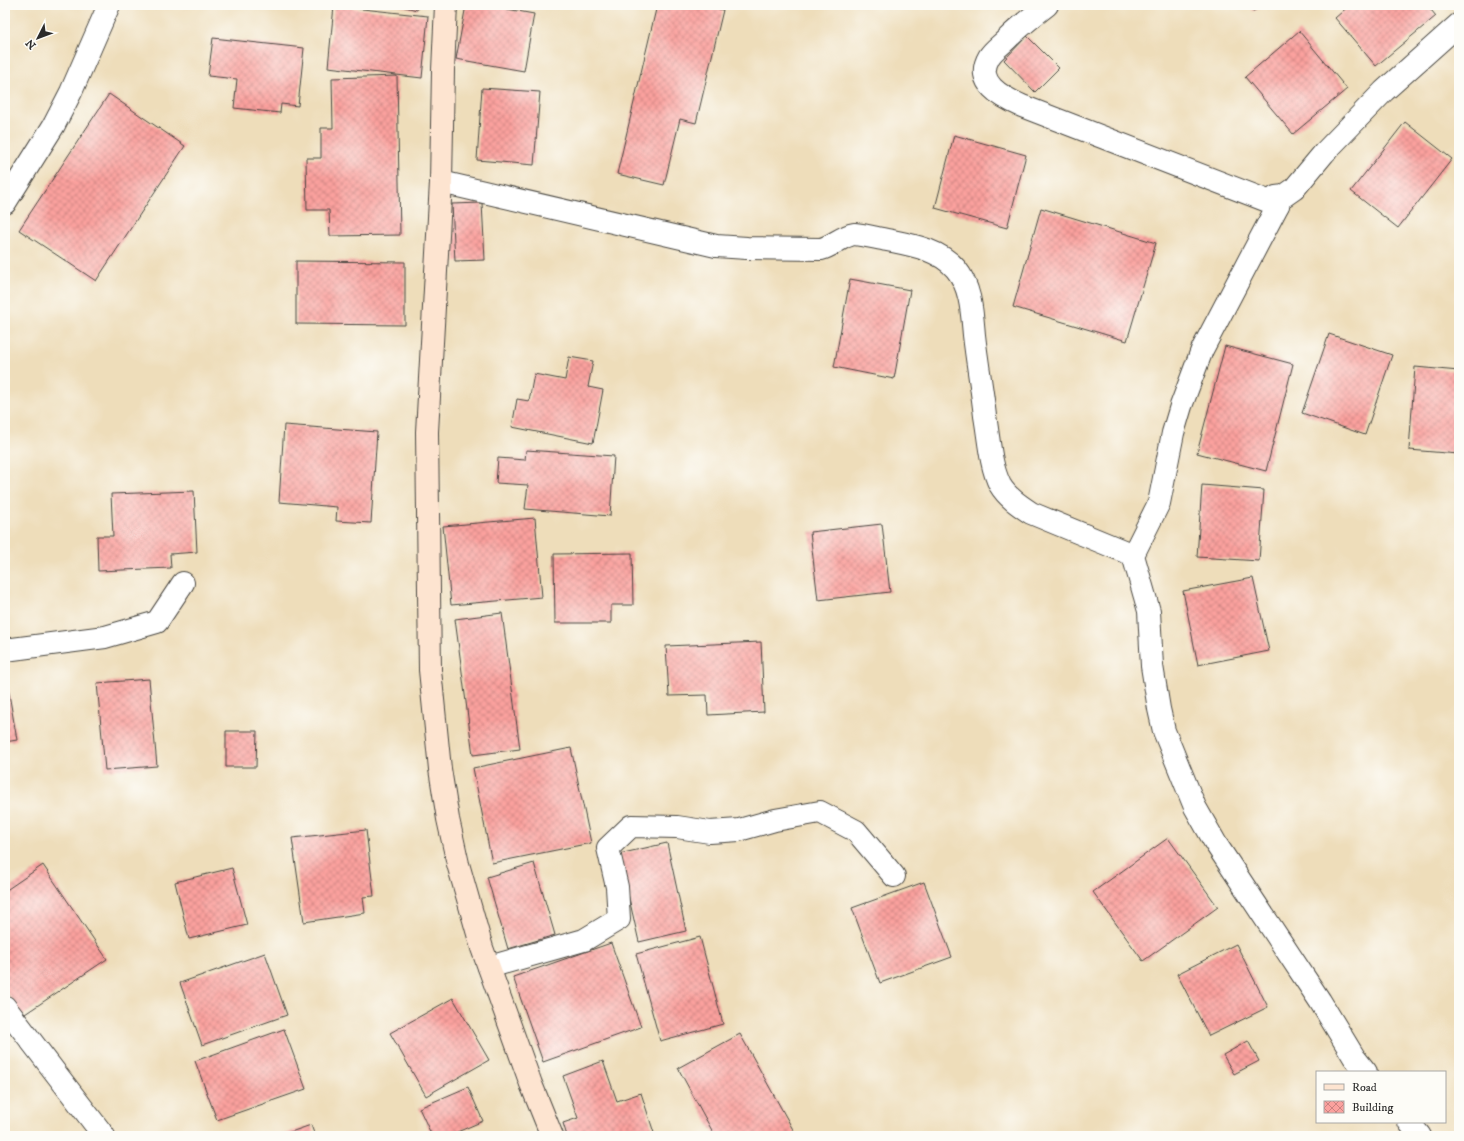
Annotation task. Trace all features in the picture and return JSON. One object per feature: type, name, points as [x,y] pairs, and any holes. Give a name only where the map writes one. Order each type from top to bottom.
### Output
[{"type":"street","points":[[5,204],[54,125],[85,62],[109,5]]},
{"type":"street","points":[[446,5],[441,182],[428,432],[430,670],[440,769],[448,819],[458,864],[482,948],[531,1084],[552,1136]]},
{"type":"street","points":[[1047,5],[1020,26],[989,57],[985,69],[986,78],[991,87],[1007,99],[1022,106],[1278,205]]},
{"type":"street","points":[[1365,1071],[1354,1057],[1320,1001],[1216,844],[1195,807],[1166,737],[1159,709],[1152,666],[1149,611],[1132,555],[1159,503],[1173,433],[1181,406],[1202,350],[1278,205],[1276,197],[1284,196],[1294,190],[1324,153],[1384,91],[1459,24]]},
{"type":"street","points":[[441,182],[716,246],[821,249],[854,234],[914,246],[940,256],[956,269],[963,280],[968,294],[971,307],[976,358],[991,453],[1000,485],[1019,505],[1031,513],[1132,555]]},
{"type":"street","points":[[5,650],[105,637],[157,622],[184,583]]},
{"type":"street","points":[[489,966],[584,940],[619,919],[617,887],[608,848],[630,826],[677,827],[710,832],[739,830],[774,820],[820,812],[856,831],[894,876]]},
{"type":"street","points":[[5,1007],[104,1136]]},
{"type":"street","points":[[1410,1123],[1420,1136]]},
{"type":"building","points":[[304,5],[315,5],[314,8]]},
{"type":"building","points":[[397,5],[419,5],[417,10]]},
{"type":"building","points":[[466,5],[485,5],[534,14],[524,71],[456,59]]},
{"type":"building","points":[[657,5],[702,5],[723,10],[696,123],[680,119],[664,185],[617,174]]},
{"type":"building","points":[[1250,5],[1266,5],[1253,11]]},
{"type":"building","points":[[1350,5],[1427,5],[1436,16],[1376,66],[1335,18]]},
{"type":"building","points":[[334,6],[428,16],[422,78],[328,67]]},
{"type":"building","points":[[1299,31],[1347,89],[1293,134],[1245,77]]},
{"type":"building","points":[[1027,36],[1059,68],[1035,92],[1004,60]]},
{"type":"building","points":[[213,38],[304,48],[298,106],[281,104],[280,113],[234,108],[237,79],[208,76]]},
{"type":"building","points":[[397,76],[400,235],[330,236],[329,210],[307,210],[306,158],[321,158],[321,128],[333,128],[332,78]]},
{"type":"building","points":[[482,88],[540,92],[534,165],[477,160]]},
{"type":"building","points":[[109,94],[185,146],[96,281],[19,230]]},
{"type":"building","points":[[1405,122],[1452,159],[1398,228],[1351,191]]},
{"type":"building","points":[[954,135],[1026,155],[1007,228],[935,208]]},
{"type":"building","points":[[482,203],[485,260],[455,261],[452,204]]},
{"type":"building","points":[[1041,208],[1156,243],[1127,341],[1013,307]]},
{"type":"building","points":[[296,261],[405,262],[405,325],[296,324]]},
{"type":"building","points":[[850,279],[910,290],[894,379],[834,367]]},
{"type":"building","points":[[1329,334],[1392,355],[1365,435],[1302,413]]},
{"type":"building","points":[[1225,346],[1293,364],[1266,471],[1197,453]]},
{"type":"building","points":[[569,357],[593,361],[588,387],[603,390],[593,443],[512,427],[517,399],[529,401],[534,374],[565,380]]},
{"type":"building","points":[[1415,367],[1459,371],[1459,454],[1409,450]]},
{"type":"building","points":[[284,425],[377,432],[371,523],[336,521],[337,507],[279,502]]},
{"type":"building","points":[[526,450],[614,456],[610,516],[525,509],[528,485],[496,483],[498,458],[525,460]]},
{"type":"building","points":[[1202,485],[1264,490],[1259,561],[1197,557]]},
{"type":"building","points":[[194,491],[197,552],[170,554],[171,568],[98,571],[97,536],[113,536],[111,494]]},
{"type":"building","points":[[535,518],[542,597],[451,605],[443,526]]},
{"type":"building","points":[[882,524],[890,592],[818,600],[810,532]]},
{"type":"building","points":[[632,553],[633,605],[611,605],[611,623],[555,623],[554,554]]},
{"type":"building","points":[[1253,578],[1269,651],[1198,665],[1183,591]]},
{"type":"building","points":[[502,613],[520,749],[473,755],[455,619]]},
{"type":"building","points":[[761,642],[764,712],[708,715],[707,695],[669,696],[666,646]]},
{"type":"building","points":[[149,679],[157,766],[105,770],[97,683]]},
{"type":"building","points":[[5,688],[8,688],[17,740],[5,742]]},
{"type":"building","points":[[226,731],[257,731],[256,767],[226,767]]},
{"type":"building","points":[[571,748],[591,843],[492,863],[473,768]]},
{"type":"building","points":[[366,830],[374,896],[363,897],[365,913],[304,922],[292,838]]},
{"type":"building","points":[[1168,838],[1218,907],[1143,961],[1093,892]]},
{"type":"building","points":[[667,843],[686,931],[639,942],[619,854]]},
{"type":"building","points":[[534,863],[555,935],[508,949],[487,877]]},
{"type":"building","points":[[43,865],[107,959],[22,1016],[5,990],[5,891]]},
{"type":"building","points":[[232,868],[247,925],[189,939],[175,882]]},
{"type":"building","points":[[924,882],[952,957],[880,983],[852,908]]},
{"type":"building","points":[[700,937],[723,1024],[660,1041],[636,954]]},
{"type":"building","points":[[611,943],[641,1027],[543,1062],[513,977]]},
{"type":"building","points":[[1236,944],[1268,1007],[1209,1036],[1177,974]]},
{"type":"building","points":[[265,953],[287,1015],[202,1045],[180,983]]},
{"type":"building","points":[[453,998],[489,1060],[426,1096],[390,1033]]},
{"type":"building","points":[[284,1029],[306,1089],[217,1120],[195,1061]]},
{"type":"building","points":[[740,1034],[796,1135],[715,1136],[678,1068]]},
{"type":"building","points":[[1248,1041],[1259,1061],[1234,1074],[1223,1055]]},
{"type":"building","points":[[603,1061],[617,1101],[641,1093],[655,1136],[567,1136],[563,1123],[578,1118],[563,1076]]},
{"type":"building","points":[[468,1087],[483,1121],[448,1136],[432,1136],[419,1108]]},
{"type":"building","points":[[311,1125],[315,1136],[279,1136]]}]
